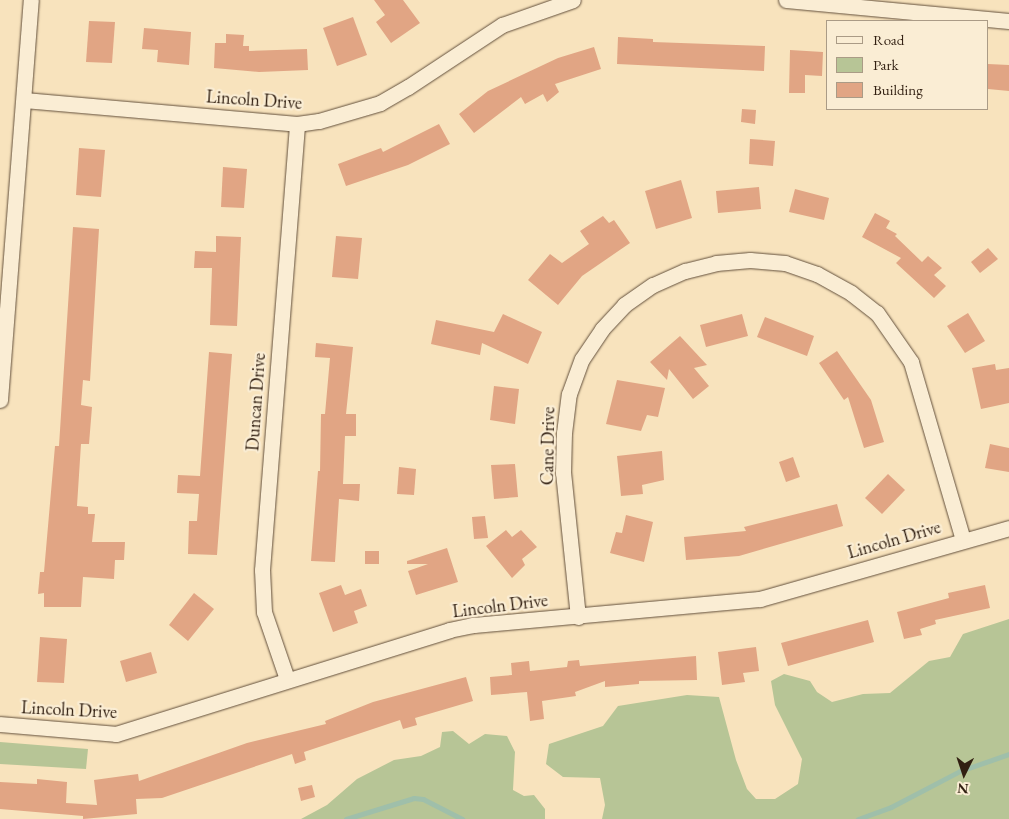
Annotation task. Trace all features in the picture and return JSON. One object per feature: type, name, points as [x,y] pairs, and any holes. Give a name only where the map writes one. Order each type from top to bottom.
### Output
[{"type":"street","points":[[0,400],[31,0]]},
{"type":"street","name":"Lincoln Drive","points":[[24,100],[297,124],[319,121],[380,103],[408,87],[502,25],[573,0]]},
{"type":"street","points":[[786,0],[822,1],[1009,21]]},
{"type":"street","name":"Duncan Drive","points":[[287,679],[264,612],[262,570],[297,124]]},
{"type":"street","name":"Cane Drive","points":[[578,617],[564,473],[564,441],[569,394],[582,359],[602,329],[624,305],[653,285],[685,271],[716,264],[750,260],[785,263],[817,274],[851,293],[877,313],[911,362],[963,540]]},
{"type":"street","name":"Lincoln Drive","points":[[0,724],[116,734],[287,679],[473,625],[578,617],[760,599],[1009,528]]},
{"type":"green space","points":[[1009,619],[1009,819],[602,819],[605,805],[600,778],[563,777],[546,764],[549,744],[603,726],[618,706],[687,695],[719,697],[736,760],[747,789],[756,799],[775,799],[798,784],[802,759],[775,705],[771,681],[784,674],[810,681],[817,692],[832,702],[863,694],[890,693],[929,661],[950,657],[963,634]]},
{"type":"green space","points":[[453,731],[469,744],[485,734],[507,736],[515,752],[513,790],[524,796],[534,795],[545,809],[545,819],[301,819],[327,805],[357,779],[394,760],[421,756],[440,747],[442,732]]},
{"type":"green space","points":[[0,742],[88,749],[86,769],[0,764]]},
{"type":"building","points":[[374,0],[403,0],[420,23],[391,43],[376,22],[385,15]]},
{"type":"building","points":[[353,17],[367,55],[337,66],[323,28]]},
{"type":"building","points":[[89,21],[115,22],[112,63],[86,62]]},
{"type":"building","points":[[144,28],[191,32],[189,65],[157,62],[158,50],[142,49]]},
{"type":"building","points":[[226,34],[244,35],[243,46],[249,46],[249,51],[307,49],[308,70],[259,72],[214,68],[215,43],[226,43]]},
{"type":"building","points":[[618,37],[653,39],[653,42],[765,46],[764,71],[617,64]]},
{"type":"building","points":[[594,47],[601,69],[555,84],[559,92],[547,102],[543,94],[525,104],[521,97],[474,133],[459,114],[488,91],[558,58]]},
{"type":"building","points":[[790,50],[823,52],[822,76],[805,75],[805,93],[789,93]]},
{"type":"building","points":[[989,64],[1009,65],[1009,91],[989,89]]},
{"type":"building","points":[[742,109],[756,110],[755,124],[741,122]]},
{"type":"building","points":[[439,124],[450,144],[408,165],[346,186],[338,164],[381,148],[383,152]]},
{"type":"building","points":[[750,139],[775,141],[773,166],[749,164]]},
{"type":"building","points":[[79,148],[105,150],[101,197],[76,195]]},
{"type":"building","points":[[223,167],[247,169],[244,208],[221,207]]},
{"type":"building","points":[[681,180],[692,218],[656,229],[645,191]]},
{"type":"building","points":[[759,187],[761,209],[718,213],[716,191]]},
{"type":"building","points":[[795,189],[829,198],[824,220],[789,212]]},
{"type":"building","points":[[875,213],[890,221],[886,228],[897,234],[895,236],[922,262],[928,256],[942,268],[934,275],[946,286],[934,298],[896,263],[901,258],[862,237]]},
{"type":"building","points":[[603,216],[609,223],[614,220],[630,243],[582,276],[558,305],[528,280],[550,254],[562,263],[589,244],[580,231]]},
{"type":"building","points":[[73,227],[99,229],[90,381],[83,380],[81,405],[92,407],[89,444],[81,444],[77,506],[88,507],[88,514],[95,514],[92,542],[125,542],[124,560],[115,560],[114,579],[83,577],[81,607],[44,607],[44,593],[38,594],[40,572],[44,572],[55,446],[59,446]]},
{"type":"building","points":[[216,236],[241,237],[237,326],[210,325],[212,268],[194,268],[195,251],[216,252]]},
{"type":"building","points":[[336,236],[362,238],[358,279],[332,277]]},
{"type":"building","points":[[988,248],[998,259],[980,273],[971,262]]},
{"type":"building","points":[[968,313],[985,341],[965,353],[947,326]]},
{"type":"building","points":[[503,314],[542,332],[528,364],[482,343],[480,355],[431,344],[436,320],[494,332]]},
{"type":"building","points":[[742,314],[748,336],[706,347],[700,325]]},
{"type":"building","points":[[765,317],[814,336],[807,356],[757,337]]},
{"type":"building","points":[[680,336],[707,365],[694,368],[709,386],[693,399],[669,369],[667,380],[650,362]]},
{"type":"building","points":[[316,343],[353,347],[346,414],[356,414],[356,436],[345,436],[343,484],[360,484],[359,501],[339,499],[335,562],[311,561],[318,471],[320,471],[321,414],[325,414],[330,358],[315,357]]},
{"type":"building","points":[[837,351],[871,400],[884,442],[864,448],[848,397],[844,400],[819,363]]},
{"type":"building","points":[[209,352],[232,354],[217,555],[188,554],[189,521],[197,521],[199,494],[177,493],[178,475],[200,476]]},
{"type":"building","points":[[995,364],[996,370],[1009,368],[1009,403],[981,409],[972,368]]},
{"type":"building","points":[[617,380],[665,388],[658,417],[647,415],[641,431],[606,424]]},
{"type":"building","points":[[494,386],[519,389],[515,424],[490,420]]},
{"type":"building","points":[[990,444],[1009,448],[1009,472],[985,468]]},
{"type":"building","points":[[662,451],[664,480],[642,485],[643,494],[621,496],[617,456]]},
{"type":"building","points":[[793,457],[800,477],[786,482],[779,462]]},
{"type":"building","points":[[515,464],[518,497],[494,499],[491,465]]},
{"type":"building","points":[[399,467],[416,469],[414,495],[397,494]]},
{"type":"building","points":[[888,474],[905,490],[882,514],[865,498]]},
{"type":"building","points":[[837,504],[843,526],[739,556],[686,560],[684,537],[746,531],[744,527]]},
{"type":"building","points":[[626,515],[653,522],[644,562],[610,553],[616,532],[622,533]]},
{"type":"building","points":[[485,516],[488,538],[474,539],[472,517]]},
{"type":"building","points":[[506,530],[512,537],[521,530],[537,547],[522,559],[525,565],[512,578],[486,546]]},
{"type":"building","points":[[447,548],[458,582],[416,595],[408,571],[428,564],[407,564],[407,561]]},
{"type":"building","points":[[365,551],[379,551],[379,564],[365,564]]},
{"type":"building","points":[[341,585],[345,595],[361,589],[367,606],[354,611],[358,623],[333,632],[319,593]]},
{"type":"building","points":[[985,585],[990,608],[935,620],[936,624],[920,629],[922,635],[904,639],[897,612],[949,598],[948,593]]},
{"type":"building","points":[[194,593],[214,609],[188,641],[169,625]]},
{"type":"building","points":[[868,620],[874,642],[788,666],[781,643]]},
{"type":"building","points":[[40,637],[67,639],[64,683],[37,682]]},
{"type":"building","points":[[756,647],[759,671],[743,673],[745,682],[722,685],[718,652]]},
{"type":"building","points":[[151,652],[157,673],[126,682],[120,661]]},
{"type":"building","points":[[696,656],[697,680],[639,681],[639,684],[605,687],[605,681],[575,692],[576,696],[542,701],[544,719],[530,721],[527,692],[491,695],[490,677],[512,675],[511,663],[529,661],[530,671],[567,667],[568,661],[579,660],[580,666]]},
{"type":"building","points":[[466,677],[473,701],[415,718],[417,725],[403,729],[400,720],[304,752],[306,760],[295,764],[292,754],[162,798],[136,799],[137,814],[83,819],[83,816],[0,809],[0,782],[37,784],[37,779],[67,782],[66,803],[97,805],[94,780],[138,774],[139,781],[247,743],[326,724],[325,721],[373,702]]},
{"type":"building","points":[[312,785],[315,797],[301,801],[298,788]]},
{"type":"waterway","points":[[858,819],[891,807],[960,771],[1009,754]]},
{"type":"waterway","points":[[346,819],[414,798],[423,799],[462,819]]}]
